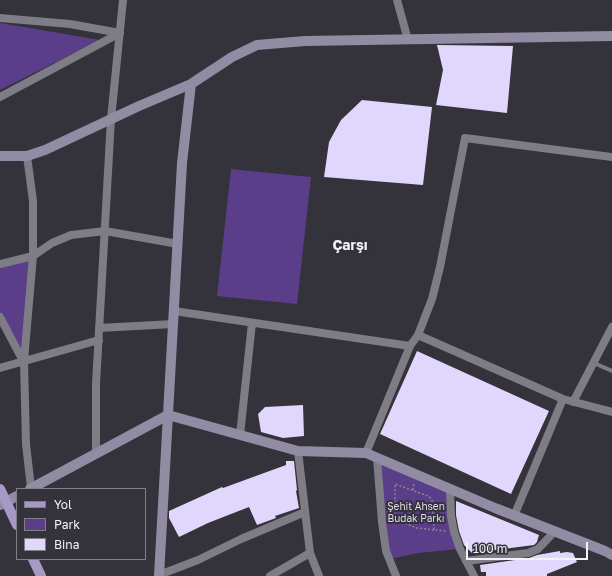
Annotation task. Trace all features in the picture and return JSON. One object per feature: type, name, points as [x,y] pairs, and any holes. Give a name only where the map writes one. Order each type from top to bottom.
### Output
[{"type":"main road","points":[[0,489],[3,503],[16,523]]},
{"type":"main road","points":[[33,560],[41,576]]},
{"type":"street","points":[[96,454],[96,384],[111,119],[123,0]]},
{"type":"street","points":[[397,0],[408,40]]},
{"type":"street","points":[[0,18],[70,24],[120,33]]},
{"type":"street","points":[[0,97],[120,33]]},
{"type":"street","points":[[0,156],[26,156],[45,150],[191,84],[232,57],[257,45],[305,42],[612,36]]},
{"type":"street","points":[[191,84],[182,163],[159,576],[305,512]]},
{"type":"street","points":[[366,453],[410,346],[418,335],[432,299],[465,138],[612,157]]},
{"type":"street","points":[[26,156],[33,201],[33,256],[24,361],[26,444],[30,488]]},
{"type":"street","points":[[0,264],[33,256],[52,243],[71,235],[105,231],[178,244]]},
{"type":"street","points":[[174,311],[410,346]]},
{"type":"street","points":[[0,317],[24,361]]},
{"type":"street","points":[[240,435],[252,322]]},
{"type":"street","points":[[99,328],[173,324]]},
{"type":"street","points":[[573,402],[611,330]]},
{"type":"street","points":[[418,335],[563,399],[612,412]]},
{"type":"street","points":[[0,368],[99,340]]},
{"type":"street","points":[[514,516],[563,399]]},
{"type":"street","points":[[32,488],[168,415],[298,451],[366,453],[514,516],[555,531],[612,555]]},
{"type":"street","points":[[298,451],[310,553],[319,576]]},
{"type":"street","points":[[377,458],[386,551],[396,576]]},
{"type":"street","points":[[450,489],[451,516],[454,532],[460,549],[474,576]]},
{"type":"street","points":[[3,503],[16,496]]},
{"type":"street","points":[[466,561],[528,553],[538,549],[555,531]]},
{"type":"street","points":[[270,576],[310,553]]},
{"type":"lane","points":[[593,363],[612,371]]},
{"type":"path","points":[[434,530],[432,499],[428,496],[395,484],[396,518],[417,528],[434,530],[454,532]]},
{"type":"green space","points":[[0,23],[100,40],[0,90]]},
{"type":"green space","points":[[231,169],[311,177],[297,304],[217,296]]},
{"type":"green space","points":[[33,256],[24,361],[0,317],[0,264]]},
{"type":"green space","name":"Şehit Ahsen Budak Parkı","points":[[377,458],[450,489],[460,549],[418,553],[390,559]]},
{"type":"building","points":[[437,45],[513,46],[507,113],[436,105],[443,70]]},
{"type":"building","points":[[362,100],[432,107],[423,185],[324,177],[329,142],[341,120]]},
{"type":"building","points":[[417,351],[549,411],[511,494],[380,434]]},
{"type":"building","points":[[303,405],[304,436],[283,438],[261,432],[258,414],[265,407]]},
{"type":"building","points":[[286,461],[294,461],[299,508],[275,516],[276,518],[257,525],[249,507],[208,523],[179,537],[169,518],[169,511],[222,487],[223,488],[286,465]]},
{"type":"building","points":[[456,501],[539,535],[537,542],[534,545],[472,553],[464,545],[459,531],[456,515]]},
{"type":"building","points":[[560,551],[560,553],[573,553],[577,562],[547,574],[547,576],[486,576],[486,572],[481,572],[480,565],[529,558]]},
{"type":"district","name":"Çarşı","points":[[350,246]]}]
